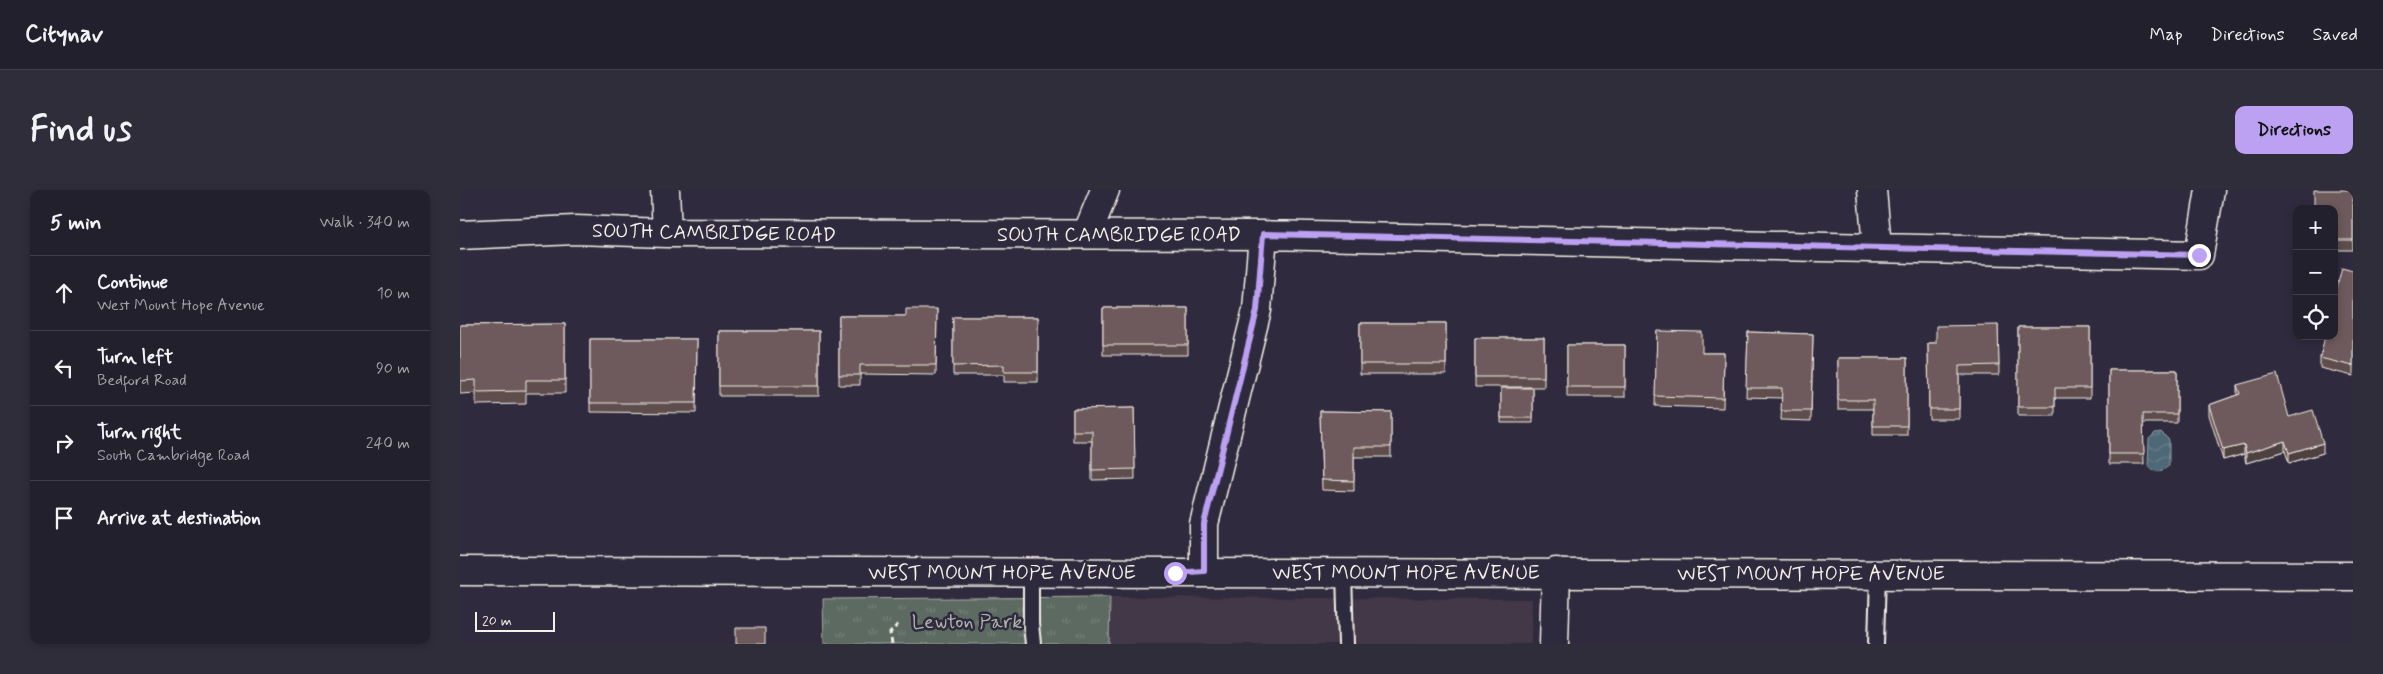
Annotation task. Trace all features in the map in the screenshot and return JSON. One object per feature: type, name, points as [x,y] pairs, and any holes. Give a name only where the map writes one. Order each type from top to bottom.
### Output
[{"type":"street","points":[[665,190],[667,233]]},
{"type":"street","points":[[1087,234],[1104,190]]},
{"type":"street","points":[[1872,190],[1877,247]]},
{"type":"street","name":"SOUTH CAMBRIDGE ROAD","points":[[460,235],[575,230],[667,233],[1263,234],[2199,255],[2210,190]]},
{"type":"street","points":[[1204,571],[1204,524],[1257,310],[1263,234]]},
{"type":"street","name":"WEST MOUNT HOPE AVENUE","points":[[460,571],[1204,571],[2353,576]]},
{"type":"street","points":[[1554,644],[1556,572]]},
{"type":"lane","points":[[1031,572],[1033,644]]},
{"type":"lane","points":[[1344,572],[1346,644]]},
{"type":"lane","points":[[1876,644],[1878,574]]},
{"type":"path","points":[[892,644],[890,633],[899,623]]},
{"type":"shaded area","points":[[1110,597],[1532,599],[1531,644],[1109,644]]},
{"type":"green space","name":"Lewton Park","points":[[1110,597],[1109,644],[824,644],[823,599]]},
{"type":"water","points":[[2161,432],[2169,440],[2169,466],[2159,472],[2152,470],[2148,465],[2149,439],[2155,433]]},
{"type":"building","points":[[2314,190],[2353,190],[2353,240],[2338,240],[2338,205],[2314,205]]},
{"type":"building","points":[[2342,268],[2353,271],[2353,366],[2320,358],[2324,340],[2338,340],[2338,283]]},
{"type":"building","points":[[1103,308],[1188,308],[1188,345],[1103,345]]},
{"type":"building","points":[[906,309],[937,309],[936,365],[860,365],[860,375],[839,375],[839,316],[906,316]]},
{"type":"building","points":[[953,317],[1038,317],[1038,372],[1004,372],[1004,365],[953,366]]},
{"type":"building","points":[[1360,323],[1446,323],[1446,364],[1360,364]]},
{"type":"building","points":[[565,324],[565,380],[526,380],[526,391],[476,392],[476,380],[460,381],[460,325]]},
{"type":"building","points":[[1998,325],[1999,365],[1959,366],[1959,409],[1929,409],[1928,343],[1936,343],[1936,326]]},
{"type":"building","points":[[2018,327],[2090,327],[2090,388],[2055,388],[2055,407],[2018,407]]},
{"type":"building","points":[[719,331],[819,331],[819,386],[719,386]]},
{"type":"building","points":[[1657,331],[1702,332],[1702,353],[1724,353],[1723,398],[1655,396]]},
{"type":"building","points":[[1748,332],[1813,334],[1811,411],[1781,411],[1782,388],[1746,388]]},
{"type":"building","points":[[1475,338],[1544,338],[1544,377],[1475,377]]},
{"type":"building","points":[[590,339],[697,339],[696,403],[590,403]]},
{"type":"building","points":[[1567,345],[1625,345],[1625,387],[1567,387]]},
{"type":"building","points":[[1838,358],[1907,358],[1907,426],[1873,426],[1873,400],[1838,400]]},
{"type":"building","points":[[2109,370],[2177,370],[2177,414],[2143,414],[2144,454],[2109,454]]},
{"type":"building","points":[[2277,374],[2289,417],[2313,410],[2323,443],[2289,453],[2285,441],[2246,453],[2244,445],[2223,450],[2209,405],[2240,394],[2237,385]]},
{"type":"building","points":[[1501,388],[1533,388],[1533,418],[1501,418]]},
{"type":"building","points":[[1134,408],[1135,469],[1092,470],[1092,431],[1073,431],[1073,409]]},
{"type":"building","points":[[1320,411],[1391,412],[1391,447],[1354,447],[1354,481],[1322,480]]},
{"type":"building","points":[[736,628],[765,628],[765,644],[736,644]]},
{"type":"route","points":[[1175,573],[1204,571],[1204,524],[1257,310],[1263,234],[2199,255]]}]
